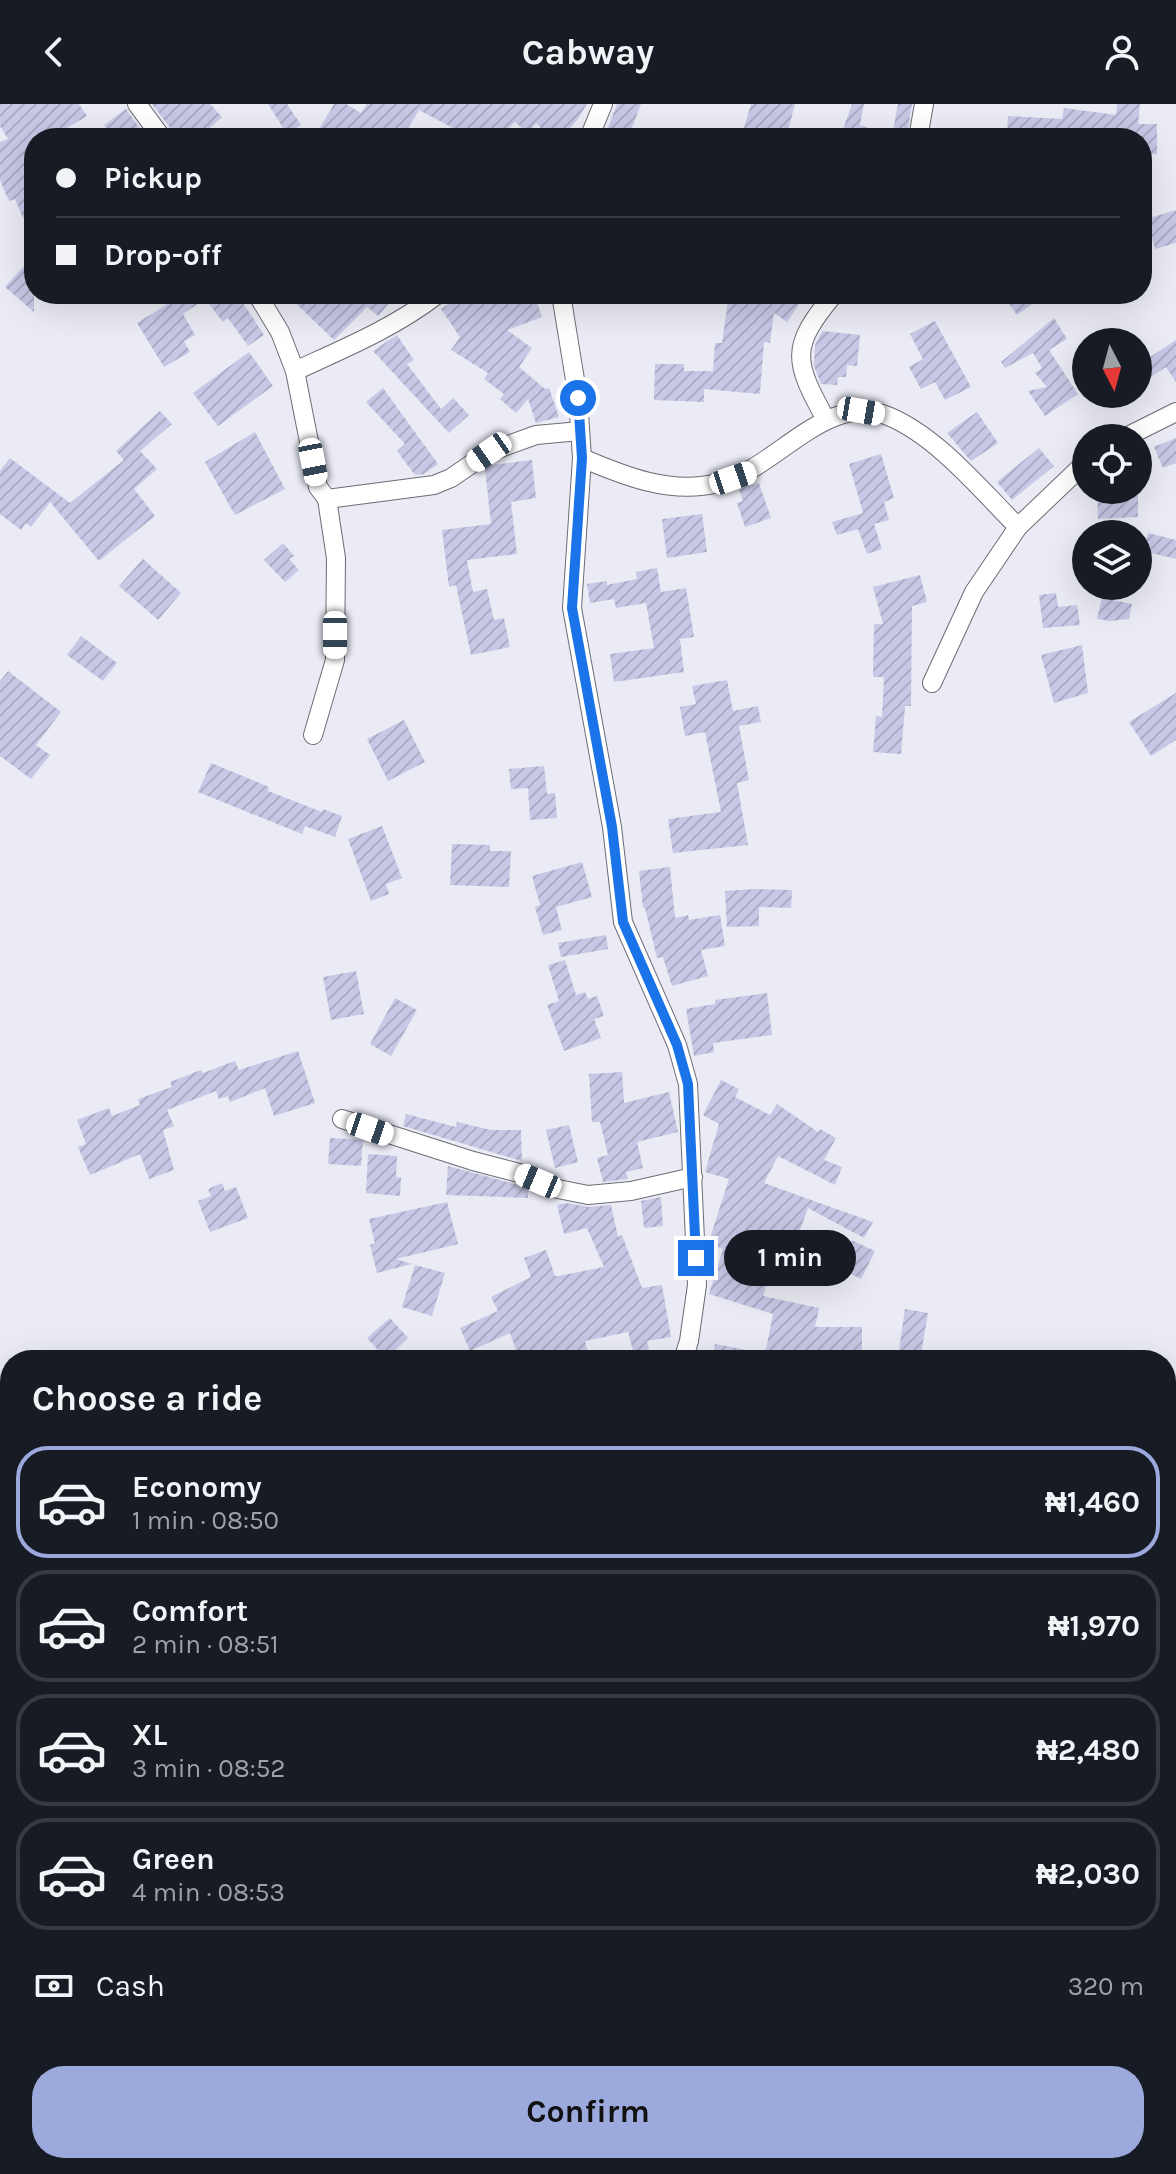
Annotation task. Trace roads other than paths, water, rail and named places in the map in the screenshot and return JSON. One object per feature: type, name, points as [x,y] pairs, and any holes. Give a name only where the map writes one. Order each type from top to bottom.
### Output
[{"type":"street","points":[[137,104],[155,128]]},
{"type":"street","points":[[593,128],[603,104]]},
{"type":"street","points":[[920,128],[924,104]]},
{"type":"street","points":[[263,304],[280,332],[295,371],[318,487],[327,499],[336,558],[335,660],[313,735]]},
{"type":"street","points":[[295,371],[396,323],[424,304]]},
{"type":"street","points":[[563,304],[578,398],[582,458],[572,608],[612,827],[623,922],[677,1045],[688,1084],[697,1285],[686,1350]]},
{"type":"street","points":[[825,304],[802,338],[800,359],[805,381],[826,420]]},
{"type":"street","points":[[582,458],[646,482],[688,487],[717,484],[748,473],[835,415],[861,411],[887,416],[930,441],[1018,527]]},
{"type":"street","points":[[1152,424],[1176,412]]},
{"type":"street","points":[[327,499],[434,485],[451,478],[489,452],[536,435],[580,431]]},
{"type":"street","points":[[932,683],[974,592],[1018,527],[1072,475]]},
{"type":"street","points":[[342,1119],[519,1173],[558,1189],[588,1195],[631,1191],[693,1177]]}]
